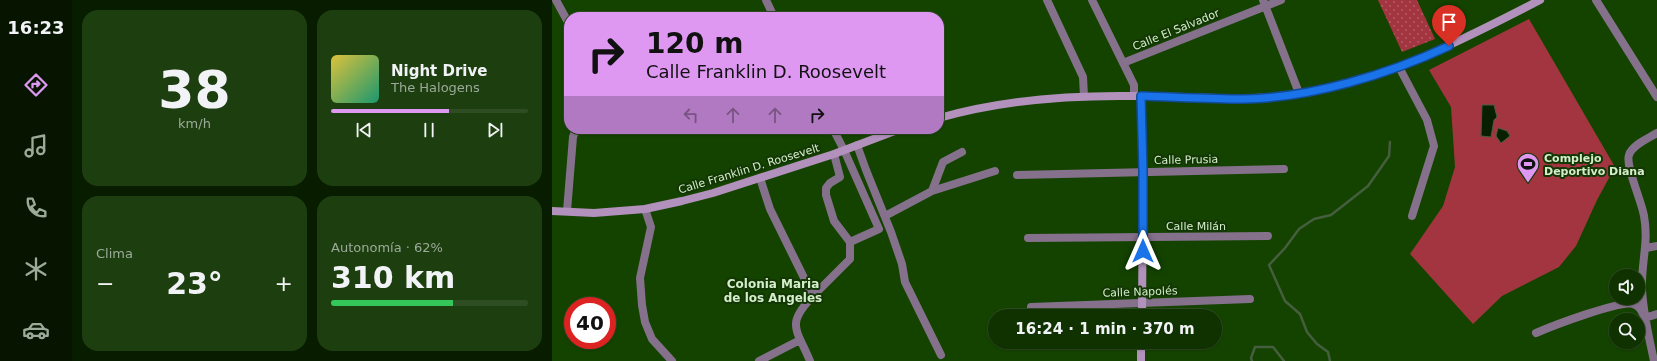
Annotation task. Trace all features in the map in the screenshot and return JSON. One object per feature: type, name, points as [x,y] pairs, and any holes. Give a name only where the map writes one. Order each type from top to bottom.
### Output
[{"type":"main road","points":[[944,117],[1026,100],[1084,96],[1245,99],[1299,93],[1334,86],[1399,67],[1457,42],[1540,0]]},
{"type":"main road","points":[[1137,96],[1143,172],[1143,309]]},
{"type":"main road","name":"Calle Franklin D. Roosevelt","points":[[552,211],[594,213],[645,209],[713,193],[834,154],[887,134]]},
{"type":"main road","points":[[1140,349],[1141,361]]},
{"type":"street","points":[[556,0],[564,15]]},
{"type":"street","points":[[766,0],[772,12]]},
{"type":"street","points":[[1047,0],[1083,77],[1084,96]]},
{"type":"street","points":[[1092,0],[1134,85],[1137,96]]},
{"type":"street","name":"Calle El Salvador","points":[[1123,62],[1264,3],[1281,0]]},
{"type":"street","points":[[1596,0],[1657,97]]},
{"type":"street","points":[[1264,3],[1299,93]]},
{"type":"street","points":[[1399,67],[1427,120],[1434,146],[1412,216]]},
{"type":"street","points":[[1644,313],[1642,289],[1647,233],[1644,215],[1627,162],[1628,155],[1632,149],[1657,133]]},
{"type":"street","points":[[567,211],[574,134]]},
{"type":"street","points":[[836,134],[854,171],[879,229],[850,242]]},
{"type":"street","points":[[857,145],[902,264],[905,282],[941,355]]},
{"type":"street","points":[[932,191],[943,162],[962,152]]},
{"type":"street","points":[[834,154],[840,177]]},
{"type":"street","name":"Calle Prusia","points":[[1017,175],[1284,169]]},
{"type":"street","points":[[810,361],[800,340],[795,325],[796,320],[800,310],[850,259],[850,242],[834,221],[826,195],[826,188],[830,183],[854,171]]},
{"type":"street","points":[[885,216],[932,191],[995,171]]},
{"type":"street","points":[[760,178],[770,209],[813,296]]},
{"type":"street","points":[[645,209],[651,227],[640,278],[642,305],[652,339],[672,361]]},
{"type":"street","name":"Calle Milán","points":[[1028,238],[1268,236]]},
{"type":"street","points":[[1646,248],[1657,246]]},
{"type":"street","name":"Calle Napolés","points":[[1031,307],[1250,299]]},
{"type":"street","points":[[1536,333],[1572,319],[1619,305],[1632,304],[1638,306],[1642,313]]},
{"type":"street","points":[[1654,361],[1645,318],[1657,314]]},
{"type":"street","points":[[759,361],[800,340]]},
{"type":"shaded area","points":[[1378,0],[1417,0],[1435,39],[1402,52]]},
{"type":"shaded area","name":"Complejo Deportivo Diana","points":[[1529,19],[1615,167],[1597,200],[1576,246],[1559,267],[1502,296],[1473,324],[1410,254],[1443,206],[1455,167],[1451,107],[1429,70]]},
{"type":"shaded area","points":[[1482,105],[1494,105],[1497,117],[1494,120],[1491,137],[1481,136]]},
{"type":"shaded area","points":[[1498,128],[1507,131],[1510,136],[1501,143],[1496,136]]},
{"type":"waterway","points":[[1330,361],[1328,352],[1317,344],[1307,332],[1300,314],[1285,301],[1269,265],[1285,248],[1299,229],[1314,219],[1331,215],[1368,186],[1389,156],[1390,142]]},
{"type":"waterway","points":[[1252,361],[1251,358],[1255,347],[1273,347],[1284,361]]},
{"type":"place","name":"Complejo Deportivo Diana","points":[[1528,184]]},
{"type":"district","name":"Colonia Maria de los Angeles","points":[[773,291]]},
{"type":"route","points":[[1143,251],[1141,96],[1245,99],[1284,96],[1334,86],[1399,67],[1449,46]]}]
